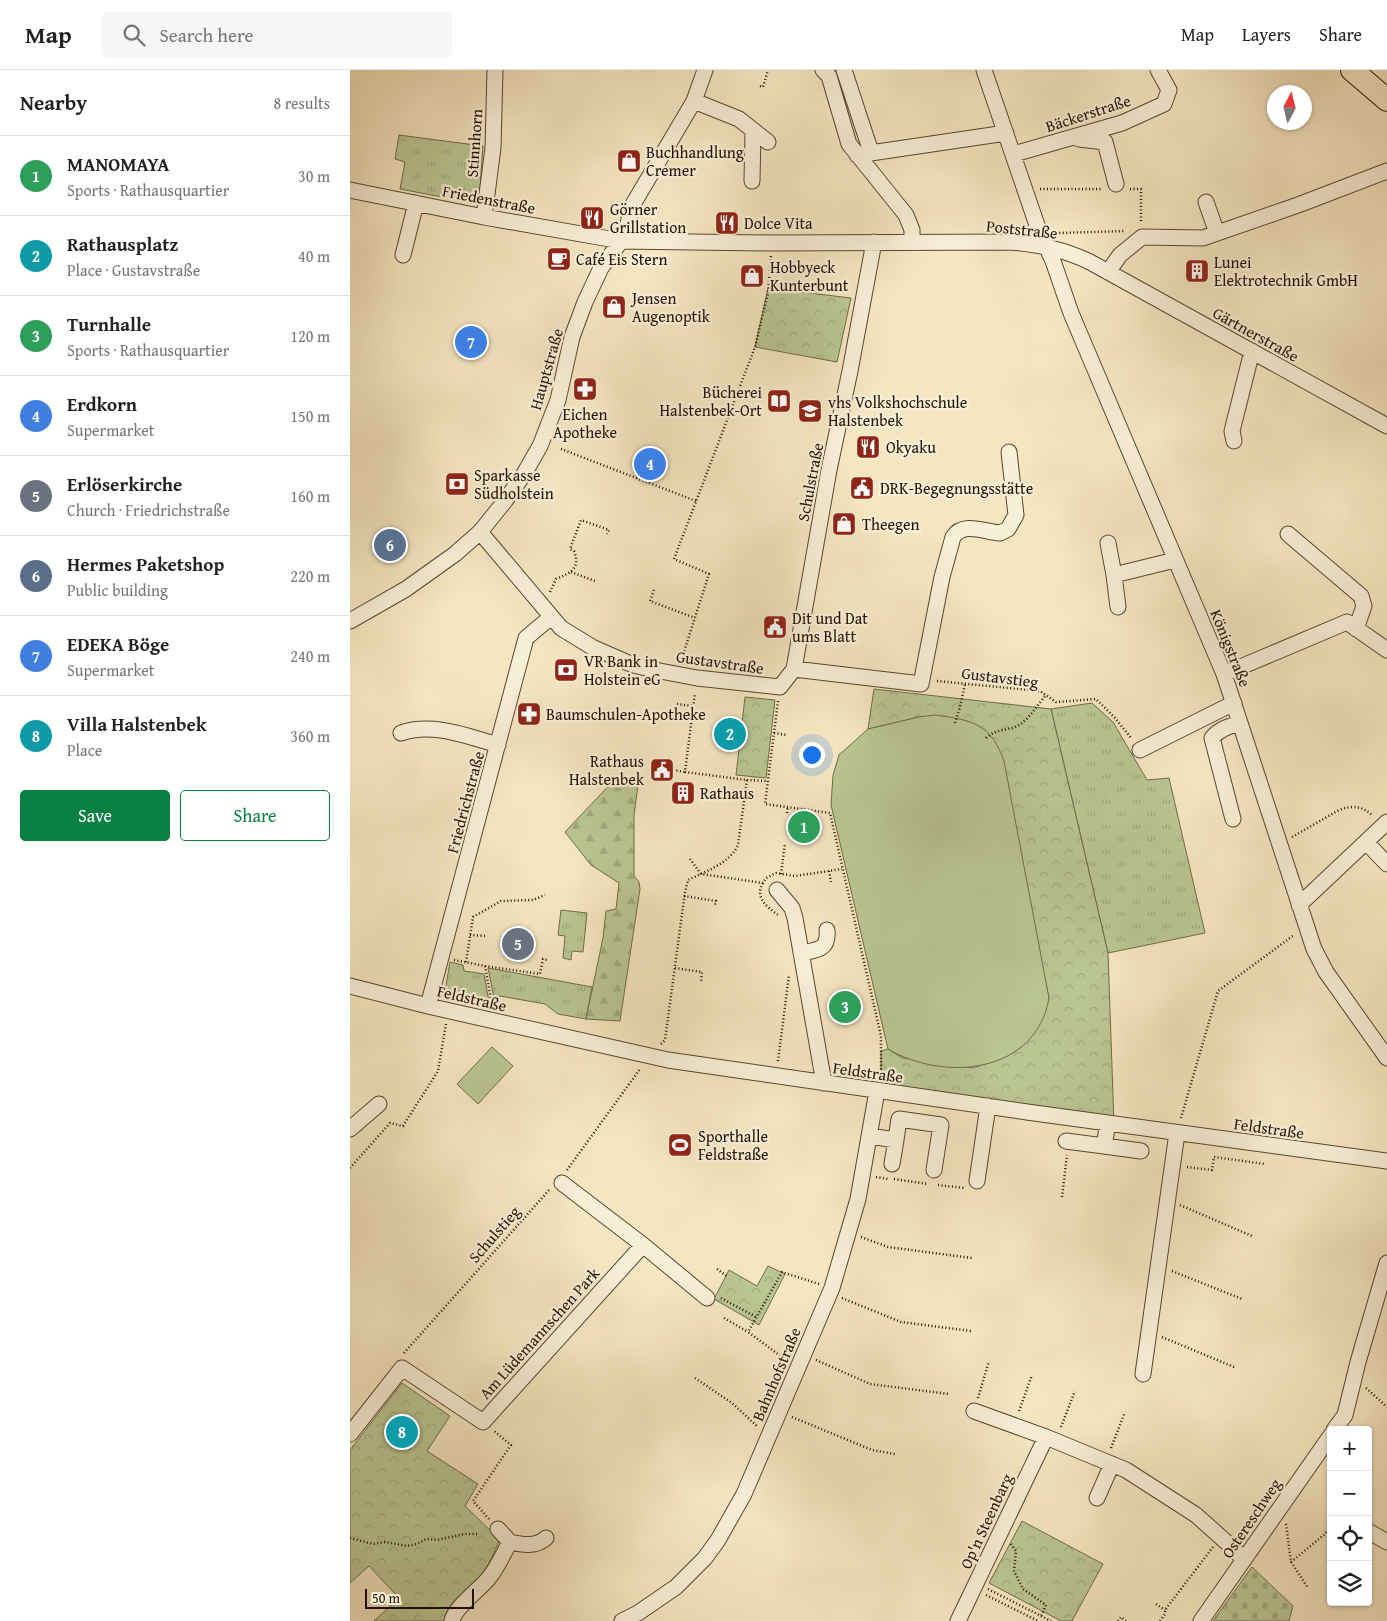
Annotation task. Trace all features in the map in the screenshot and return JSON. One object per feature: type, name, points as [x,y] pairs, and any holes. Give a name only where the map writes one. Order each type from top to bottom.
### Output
[{"type":"highway","points":[[1352,70],[1387,100]]},
{"type":"street","name":"Stinnhorn","points":[[484,218],[493,148],[495,70]]},
{"type":"street","name":"Hauptstraße","points":[[350,622],[406,589],[455,554],[480,532],[505,501],[540,446],[558,400],[572,337],[584,302],[601,268],[628,228],[632,206],[694,101],[705,70]]},
{"type":"street","points":[[823,70],[829,76],[849,144],[864,154],[1006,133]]},
{"type":"street","points":[[844,70],[864,154],[906,215],[912,230],[912,242]]},
{"type":"street","points":[[984,70],[1039,231],[1046,246]]},
{"type":"street","name":"Bäckerstraße","points":[[1014,154],[1122,123],[1164,104],[1169,90],[1158,70]]},
{"type":"street","points":[[694,101],[739,119],[768,142]]},
{"type":"street","points":[[752,181],[753,130]]},
{"type":"street","points":[[1070,138],[1105,142],[1114,187]]},
{"type":"street","points":[[1108,272],[1120,255],[1142,234],[1203,238],[1387,171]]},
{"type":"street","name":"Friedenstraße","points":[[350,190],[484,218],[621,241]]},
{"type":"street","points":[[1206,202],[1217,233]]},
{"type":"street","points":[[403,255],[416,203]]},
{"type":"street","name":"Poststraße","points":[[621,241],[1011,242],[1046,246],[1073,254],[1108,272]]},
{"type":"street","name":"Schulstraße","points":[[794,669],[874,242]]},
{"type":"street","name":"Königstraße","points":[[1046,246],[1086,350],[1224,674],[1306,927],[1326,972],[1387,1058]]},
{"type":"street","name":"Gärtnerstraße","points":[[1108,272],[1387,426]]},
{"type":"street","points":[[1234,441],[1232,431],[1252,351]]},
{"type":"street","points":[[794,669],[921,684],[942,577],[951,542],[956,533],[969,528],[1000,533],[1008,529],[1016,515],[1010,452]]},
{"type":"street","name":"Gustavstraße","points":[[480,532],[561,628],[616,659],[677,675],[780,687],[794,669]]},
{"type":"street","points":[[1288,534],[1361,596],[1364,606],[1356,629]]},
{"type":"street","points":[[1108,543],[1118,607]]},
{"type":"street","points":[[1114,575],[1176,560]]},
{"type":"street","name":"Friedrichstraße","points":[[428,1006],[526,638],[547,612]]},
{"type":"street","points":[[1224,674],[1283,655],[1347,622],[1387,650]]},
{"type":"street","points":[[1140,750],[1234,703]]},
{"type":"street","points":[[1233,819],[1212,738],[1216,733],[1240,722]]},
{"type":"street","points":[[401,733],[412,729],[428,728],[498,745]]},
{"type":"street","points":[[1299,905],[1384,825]]},
{"type":"street","points":[[1366,842],[1387,864]]},
{"type":"street","points":[[777,890],[792,908],[824,1083]]},
{"type":"street","points":[[801,953],[818,950],[823,946],[828,937],[827,930]]},
{"type":"street","name":"Feldstraße","points":[[350,986],[428,1006],[668,1060],[877,1091],[1387,1161]]},
{"type":"street","name":"Bahnhofstraße","points":[[622,1621],[638,1613],[676,1587],[705,1558],[718,1540],[744,1494],[830,1290],[858,1198],[877,1091]]},
{"type":"street","points":[[350,1129],[378,1104]]},
{"type":"street","points":[[977,1181],[988,1106]]},
{"type":"street","points":[[892,1164],[898,1120],[941,1125],[934,1170]]},
{"type":"street","points":[[1104,1146],[1108,1123]]},
{"type":"street","points":[[1143,1374],[1177,1133]]},
{"type":"street","points":[[869,1136],[896,1140]]},
{"type":"street","points":[[1067,1141],[1140,1151]]},
{"type":"street","points":[[558,1182],[643,1245],[707,1298]]},
{"type":"street","name":"Am Lüdemannschen Park","points":[[350,1434],[402,1368],[483,1422],[643,1245]]},
{"type":"street","points":[[1346,1422],[1354,1377],[1387,1263]]},
{"type":"street","points":[[974,1411],[1051,1439],[1126,1470],[1196,1514],[1244,1560]]},
{"type":"street","name":"Op'n Steenbarg","points":[[958,1621],[1000,1534],[1051,1439]]},
{"type":"street","name":"Ostereschweg","points":[[1201,1621],[1327,1441]]},
{"type":"street","points":[[1098,1498],[1109,1463]]},
{"type":"street","points":[[498,1529],[510,1542],[523,1545],[541,1543],[546,1538]]},
{"type":"street","points":[[1372,1533],[1387,1542]]},
{"type":"street","points":[[452,1621],[465,1602],[489,1578],[510,1542]]},
{"type":"path","points":[[760,86],[763,87],[768,70]]},
{"type":"path","points":[[1041,197],[1038,189],[1114,187],[1140,189],[1142,234],[1059,233],[1053,229]]},
{"type":"path","points":[[677,675],[709,574],[674,559],[755,347],[768,293],[771,253],[777,253]]},
{"type":"path","points":[[561,449],[696,501]]},
{"type":"path","points":[[547,612],[556,579],[570,572],[575,567],[577,559],[574,551],[570,549],[581,520],[609,530],[607,534]]},
{"type":"path","points":[[570,572],[595,581]]},
{"type":"path","points":[[654,590],[650,601],[695,618]]},
{"type":"path","name":"Gustavstieg","points":[[921,684],[927,680],[1040,691],[1056,702],[1096,699],[1116,718],[1140,750]]},
{"type":"path","points":[[954,723],[965,684]]},
{"type":"path","points":[[685,772],[696,685]]},
{"type":"path","points":[[779,695],[765,804],[830,812],[881,1036],[882,1069],[877,1091]]},
{"type":"path","points":[[986,738],[992,732],[1013,728],[1023,722],[1046,695]]},
{"type":"path","points":[[677,704],[693,706]]},
{"type":"path","points":[[774,733],[787,735]]},
{"type":"path","points":[[673,770],[768,782]]},
{"type":"path","points":[[715,905],[716,901],[684,896],[688,880],[727,860],[735,851],[738,845],[747,780]]},
{"type":"path","points":[[788,806],[788,813]]},
{"type":"path","points":[[1280,844],[1347,807],[1357,807],[1366,810],[1384,825]]},
{"type":"path","points":[[781,874],[785,844]]},
{"type":"path","points":[[690,859],[701,874]]},
{"type":"path","points":[[829,870],[831,882]]},
{"type":"path","points":[[763,883],[760,890],[762,901],[782,919]]},
{"type":"path","points":[[466,962],[473,918],[501,901],[533,900],[545,895]]},
{"type":"path","name":"Schulstieg","points":[[402,1356],[558,1182],[650,1056],[665,1040],[684,896]]},
{"type":"path","points":[[1177,1133],[1218,991],[1306,927]]},
{"type":"path","points":[[470,934],[487,936]]},
{"type":"path","points":[[441,958],[540,974],[542,959],[548,960]]},
{"type":"path","points":[[485,966],[495,1021]]},
{"type":"path","points":[[675,968],[702,972],[700,982]]},
{"type":"path","points":[[776,1076],[790,973]]},
{"type":"path","points":[[350,1168],[390,1124],[403,1126],[438,1071],[448,1010]]},
{"type":"path","points":[[1062,1197],[1067,1141]]},
{"type":"path","points":[[1172,1165],[1212,1170],[1214,1157],[1265,1164]]},
{"type":"path","points":[[1168,1200],[1252,1236]]},
{"type":"path","points":[[848,1232],[888,1247],[972,1258]]},
{"type":"path","points":[[1158,1265],[1242,1299]]},
{"type":"path","points":[[717,1270],[728,1278]]},
{"type":"path","points":[[748,1332],[782,1272],[830,1290],[901,1322],[972,1331]]},
{"type":"path","points":[[707,1298],[718,1297],[756,1317]]},
{"type":"path","points":[[724,1318],[800,1361],[870,1384],[949,1394]]},
{"type":"path","points":[[1149,1331],[1234,1367]]},
{"type":"path","points":[[974,1411],[989,1361]]},
{"type":"path","points":[[1014,1425],[1032,1375]]},
{"type":"path","points":[[1354,1377],[1387,1407]]},
{"type":"path","points":[[695,1378],[732,1403],[756,1426],[770,1432]]},
{"type":"path","points":[[1051,1439],[1075,1391]]},
{"type":"path","points":[[779,1412],[872,1450],[895,1454]]},
{"type":"path","points":[[1109,1463],[1125,1412]]},
{"type":"path","points":[[483,1422],[511,1445],[473,1502],[498,1529]]},
{"type":"path","points":[[1283,1503],[1292,1562],[1308,1588]]},
{"type":"path","points":[[1292,1562],[1327,1531]]},
{"type":"path","points":[[350,1538],[373,1544],[385,1542],[407,1546],[417,1544],[426,1539],[437,1540],[464,1534],[478,1534]]},
{"type":"path","points":[[1000,1534],[1016,1551],[1014,1571],[1023,1589],[1046,1605],[1042,1616]]},
{"type":"path","points":[[1160,1621],[1165,1614],[1165,1610],[1220,1537]]},
{"type":"path","points":[[974,1586],[1005,1606],[1038,1621]]},
{"type":"path","points":[[974,1586],[1051,1621]]},
{"type":"path","points":[[1156,1604],[1165,1610]]},
{"type":"path","points":[[1118,1621],[1120,1618],[1126,1621]]},
{"type":"green space","points":[[399,135],[483,146],[479,204],[400,189],[405,162],[395,159]]},
{"type":"green space","points":[[768,288],[851,298],[837,362],[755,347]]},
{"type":"green space","points":[[874,689],[1051,709],[1108,953],[1114,1124],[881,1089],[881,1051],[888,1049],[903,1058],[973,1068],[1015,1052],[1049,998],[1041,965],[919,717],[868,729]]},
{"type":"green space","points":[[745,697],[775,700],[766,778],[736,775]]},
{"type":"green space","points":[[1092,703],[1113,722],[1147,780],[1169,778],[1205,933],[1108,953],[1051,709]]},
{"type":"green space","points":[[935,715],[959,719],[978,726],[993,738],[999,748],[1004,761],[1049,998],[1041,1023],[1026,1043],[1007,1056],[985,1064],[960,1067],[935,1066],[910,1059],[888,1049],[831,805],[833,775],[839,755],[868,729]]},
{"type":"green space","points":[[617,777],[638,785],[634,815],[634,876],[639,882],[640,889],[620,1021],[586,1019],[603,938],[606,911],[616,909],[619,883],[591,865],[565,832]]},
{"type":"green space","points":[[561,910],[587,913],[583,952],[572,951],[571,960],[563,958],[565,936],[558,935]]},
{"type":"green space","points":[[450,962],[463,965],[464,971],[484,974],[489,1002],[445,991]]},
{"type":"green space","points":[[488,968],[592,987],[586,1019],[558,1014],[545,1004],[500,996],[494,998]]},
{"type":"green space","points":[[492,1047],[513,1066],[478,1104],[457,1084]]},
{"type":"green space","points":[[768,1266],[785,1274],[759,1325],[714,1299],[729,1270],[757,1286]]},
{"type":"green space","points":[[402,1383],[450,1416],[427,1451],[478,1484],[465,1506],[500,1540],[484,1571],[449,1608],[444,1621],[374,1621],[399,1598],[369,1566],[350,1583],[350,1450]]},
{"type":"green space","points":[[1022,1521],[1103,1564],[1072,1621],[1061,1621],[989,1583]]},
{"type":"green space","points":[[1252,1567],[1293,1606],[1289,1621],[1213,1621]]},
{"type":"place","name":"Buchhandlung Cremer","points":[[629,161]]},
{"type":"place","name":"Görner Grillstation","points":[[592,218]]},
{"type":"place","name":"Dolce Vita","points":[[727,223]]},
{"type":"place","name":"Café Eis Stern","points":[[559,259]]},
{"type":"place","name":"Lunei Elektrotechnik GmbH","points":[[1197,271]]},
{"type":"place","name":"Hobbyeck Kunterbunt","points":[[752,276]]},
{"type":"place","name":"Jensen Augenoptik","points":[[614,307]]},
{"type":"place","name":"EDEKA Böge","points":[[471,342]]},
{"type":"place","name":"Eichen Apotheke","points":[[585,389]]},
{"type":"place","name":"Bücherei Halstenbek-Ort","points":[[779,401]]},
{"type":"place","name":"vhs Volkshochschule Halstenbek","points":[[810,411]]},
{"type":"place","name":"Okyaku","points":[[868,447]]},
{"type":"place","name":"Erdkorn","points":[[650,464]]},
{"type":"place","name":"Sparkasse Südholstein","points":[[457,484]]},
{"type":"place","name":"DRK-Begegnungsstätte","points":[[862,488]]},
{"type":"place","name":"Theegen","points":[[844,524]]},
{"type":"place","name":"Hermes Paketshop","points":[[390,545]]},
{"type":"place","name":"Dit und Dat ums Blatt","points":[[775,627]]},
{"type":"place","name":"VR Bank in Holstein eG","points":[[566,670]]},
{"type":"place","name":"Baumschulen-Apotheke","points":[[529,714]]},
{"type":"place","name":"Rathausplatz","points":[[730,734]]},
{"type":"place","name":"Rathaus Halstenbek","points":[[662,770]]},
{"type":"place","name":"Rathaus","points":[[683,793]]},
{"type":"place","name":"MANOMAYA","points":[[804,827]]},
{"type":"place","name":"Erlöserkirche","points":[[518,944]]},
{"type":"place","name":"Turnhalle","points":[[845,1007]]},
{"type":"place","name":"Sporthalle Feldstraße","points":[[680,1145]]},
{"type":"place","name":"Villa Halstenbek","points":[[402,1432]]}]
